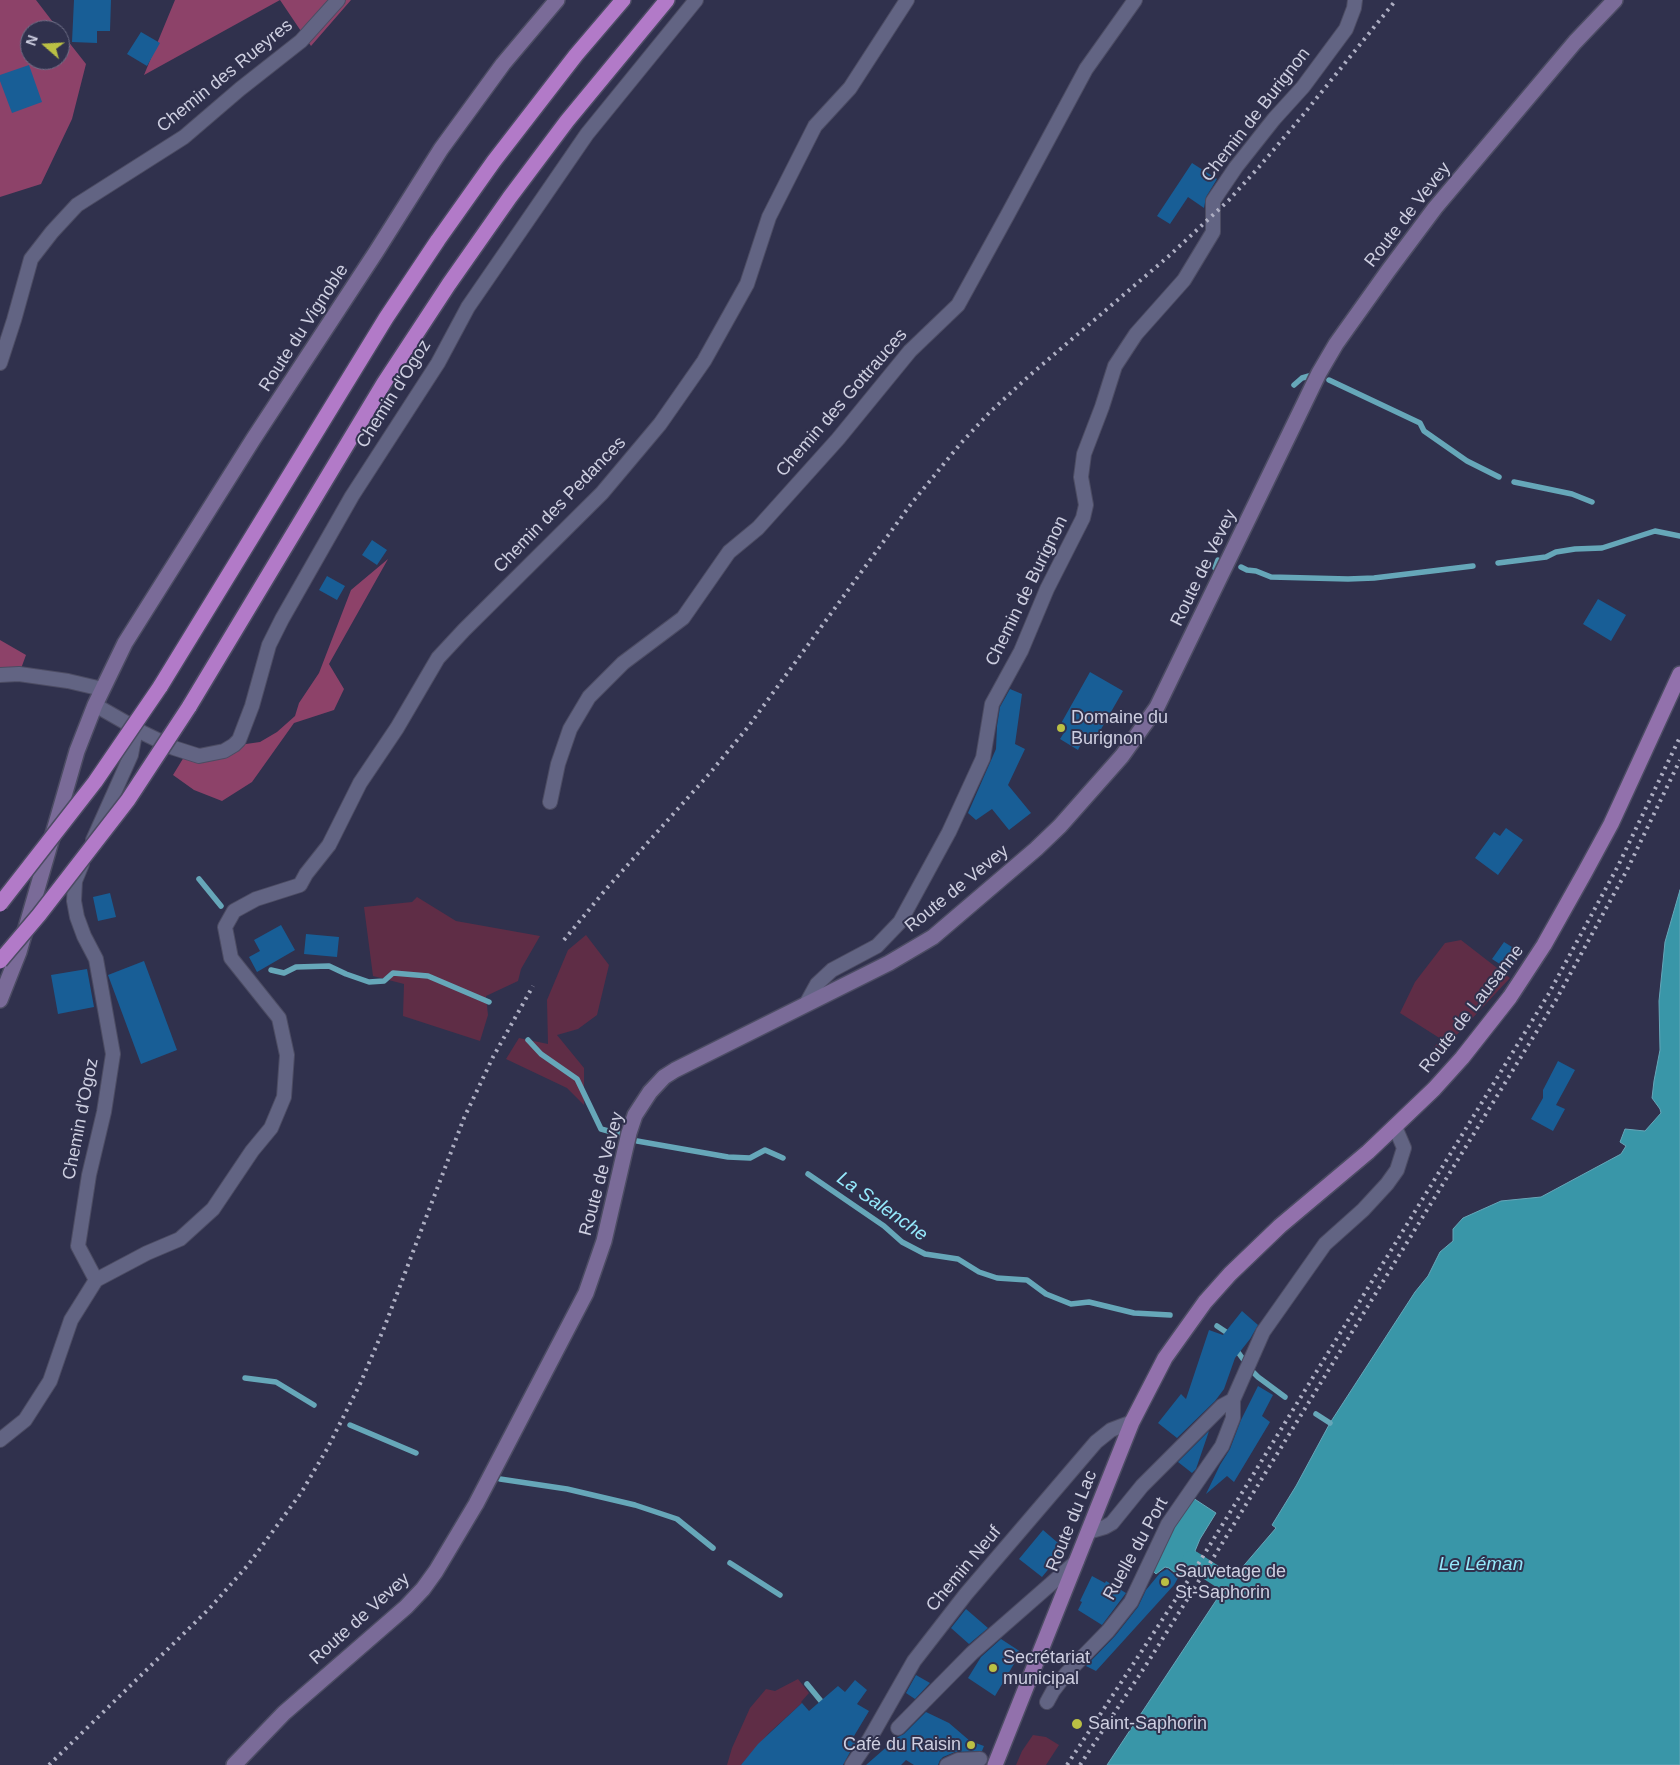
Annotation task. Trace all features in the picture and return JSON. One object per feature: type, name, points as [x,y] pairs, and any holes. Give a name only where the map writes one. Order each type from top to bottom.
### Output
[{"type":"highway","points":[[0,904],[95,782],[160,687],[386,318],[438,240],[494,161],[576,55],[622,0]]},
{"type":"highway","points":[[0,961],[50,902],[128,800],[189,707],[384,383],[449,284],[510,197],[567,121],[667,0]]},
{"type":"main road","name":"Route du Vignoble","points":[[0,1000],[18,952],[77,751],[111,669],[142,614],[376,252],[440,149],[503,64],[557,0]]},
{"type":"main road","name":"Route de Vevey","points":[[234,1765],[284,1713],[406,1607],[423,1589],[436,1571],[476,1504],[586,1293],[604,1241],[629,1133],[643,1101],[657,1084],[674,1070],[889,963],[932,936],[1036,849],[1060,826],[1122,756],[1161,700],[1319,373],[1336,344],[1382,278],[1435,208],[1575,42],[1615,0]]},
{"type":"main road","name":"Route de Lausanne","points":[[1205,1302],[1253,1250],[1395,1128],[1462,1058],[1527,974],[1561,918],[1606,832],[1680,674]]},
{"type":"main road","name":"Route du Lac","points":[[995,1765],[1132,1422],[1165,1358],[1205,1302]]},
{"type":"street","name":"Chemin des Rueyres","points":[[0,363],[31,259],[52,232],[77,205],[184,137],[234,94],[301,41],[338,0]]},
{"type":"street","name":"Chemin d'Ogoz","points":[[95,705],[133,728],[174,748],[199,756],[224,751],[239,740],[252,706],[270,645],[282,619],[352,496],[438,363],[468,307],[587,134],[663,38],[696,0]]},
{"type":"street","name":"Chemin des Pedances","points":[[96,1280],[147,1253],[180,1239],[213,1209],[252,1150],[271,1128],[284,1097],[287,1055],[279,1018],[231,958],[225,927],[234,911],[256,899],[300,885],[306,874],[329,845],[360,783],[397,728],[438,658],[602,493],[660,424],[704,361],[747,284],[769,217],[815,126],[850,88],[907,0]]},
{"type":"street","name":"Chemin des Gottrauces","points":[[550,802],[558,764],[570,729],[589,697],[623,663],[683,618],[729,552],[758,528],[838,439],[910,351],[958,304],[1086,69],[1135,0]]},
{"type":"street","name":"Chemin de Burignon","points":[[806,1004],[817,984],[832,970],[877,946],[900,922],[949,832],[983,758],[992,704],[1021,651],[1047,589],[1084,518],[1086,505],[1081,476],[1084,454],[1102,407],[1114,366],[1136,334],[1184,280],[1213,232],[1214,201],[1236,167],[1274,119],[1303,87],[1346,29],[1355,0]]},
{"type":"street","points":[[0,675],[19,674],[68,681],[102,689]]},
{"type":"street","name":"Chemin d'Ogoz","points":[[96,1280],[78,1246],[89,1175],[104,1112],[113,1054],[96,959],[77,917],[73,891],[77,874],[131,755],[134,741],[133,728]]},
{"type":"street","points":[[1088,1532],[1105,1528],[1112,1523],[1142,1486],[1222,1406],[1233,1400],[1263,1332],[1325,1244],[1375,1197],[1396,1170],[1404,1148],[1395,1128]]},
{"type":"street","points":[[0,1440],[25,1420],[50,1381],[71,1320],[96,1280]]},
{"type":"street","name":"Ruelle du Port","points":[[1047,1702],[1066,1674],[1117,1620],[1133,1598],[1168,1524],[1222,1446],[1233,1418],[1233,1400]]},
{"type":"street","name":"Chemin Neuf","points":[[852,1765],[869,1740],[914,1661],[966,1594],[1096,1442],[1111,1430],[1132,1422]]},
{"type":"street","points":[[898,1728],[972,1653],[1076,1561]]},
{"type":"street","points":[[948,1765],[958,1760],[980,1759]]},
{"type":"shaded area","points":[[0,0],[36,0],[51,20],[20,20],[20,70],[70,70],[70,44],[86,64],[72,119],[41,184],[0,197]]},
{"type":"shaded area","points":[[175,0],[280,0],[144,75]]},
{"type":"shaded area","points":[[280,0],[351,0],[311,46]]},
{"type":"shaded area","points":[[388,559],[329,664],[344,689],[334,710],[294,723],[252,782],[222,801],[194,790],[173,775],[184,757],[260,742],[277,732],[295,716],[299,703],[319,673],[351,590]]},
{"type":"shaded area","points":[[0,640],[26,655],[19,674],[0,675]]},
{"type":"shaded area","points":[[417,897],[456,921],[540,936],[521,969],[518,981],[486,996],[488,1015],[480,1041],[403,1016],[404,984],[373,976],[364,907],[412,902]]},
{"type":"shaded area","points":[[586,935],[609,965],[597,1015],[578,1029],[557,1035],[584,1068],[584,1105],[567,1088],[506,1059],[519,1038],[548,1044],[547,1000],[568,950]]},
{"type":"shaded area","points":[[1461,940],[1510,978],[1437,1056],[1433,1048],[1441,1039],[1400,1013],[1415,982],[1445,943]]},
{"type":"shaded area","points":[[798,1679],[809,1693],[802,1703],[769,1733],[741,1765],[727,1765],[732,1748],[750,1708],[766,1689],[775,1691]]},
{"type":"shaded area","points":[[1033,1735],[1046,1737],[1059,1745],[1046,1765],[1016,1765],[1022,1751]]},
{"type":"water","name":"Le Léman","points":[[1680,890],[1680,1765],[1107,1765],[1219,1596],[1232,1572],[1240,1570],[1276,1528],[1272,1525],[1296,1486],[1330,1423],[1415,1292],[1428,1276],[1440,1252],[1453,1241],[1453,1229],[1463,1218],[1501,1201],[1541,1197],[1621,1154],[1626,1146],[1620,1142],[1625,1129],[1645,1131],[1661,1113],[1652,1098],[1660,1050],[1659,1001],[1665,942]]},
{"type":"water","points":[[1193,1498],[1216,1513],[1200,1539],[1195,1551],[1197,1553],[1184,1575],[1180,1577],[1165,1567],[1156,1574],[1152,1570],[1174,1526]]},
{"type":"building","points":[[74,0],[111,0],[110,31],[97,31],[97,43],[72,42]]},
{"type":"building","points":[[141,32],[160,43],[147,66],[127,54]]},
{"type":"building","points":[[20,68],[20,70],[31,70],[42,102],[12,113],[0,81],[0,75]]},
{"type":"building","points":[[1192,163],[1217,179],[1206,197],[1204,208],[1188,197],[1170,224],[1157,216]]},
{"type":"building","points":[[372,540],[387,550],[377,565],[362,555]]},
{"type":"building","points":[[327,576],[345,586],[337,600],[319,590]]},
{"type":"building","points":[[1598,599],[1626,615],[1611,641],[1583,624]]},
{"type":"building","points":[[1090,672],[1123,691],[1092,745],[1083,740],[1078,750],[1060,739],[1065,731],[1059,727]]},
{"type":"building","points":[[1010,689],[1022,694],[1015,744],[1025,749],[1008,785],[1031,813],[1009,830],[992,809],[976,820],[968,813],[996,749],[1000,707]]},
{"type":"building","points":[[1506,828],[1523,840],[1498,875],[1475,858],[1494,832],[1500,836]]},
{"type":"building","points":[[110,893],[116,917],[98,921],[93,897]]},
{"type":"building","points":[[281,925],[295,950],[257,972],[249,957],[260,951],[254,940]]},
{"type":"building","points":[[306,934],[339,937],[337,957],[304,954]]},
{"type":"building","points":[[1504,942],[1520,952],[1509,970],[1492,959]]},
{"type":"building","points":[[144,961],[177,1050],[141,1064],[108,975]]},
{"type":"building","points":[[87,969],[94,1007],[58,1014],[51,975]]},
{"type":"building","points":[[1558,1061],[1575,1070],[1556,1105],[1565,1109],[1553,1131],[1531,1119],[1543,1098],[1543,1090]]},
{"type":"building","points":[[1242,1311],[1258,1325],[1235,1358],[1224,1389],[1215,1401],[1177,1438],[1158,1423],[1181,1394],[1186,1399],[1209,1330],[1223,1335]]},
{"type":"building","points":[[1258,1386],[1273,1395],[1262,1416],[1270,1422],[1234,1482],[1227,1476],[1206,1494],[1230,1449],[1241,1420]]},
{"type":"building","points":[[1209,1431],[1196,1469],[1192,1473],[1178,1462]]},
{"type":"building","points":[[1043,1530],[1065,1549],[1042,1577],[1019,1559]]},
{"type":"building","points":[[1167,1569],[1178,1578],[1174,1585],[1096,1671],[1086,1666],[1115,1636],[1138,1607],[1146,1590],[1160,1573]]},
{"type":"building","points":[[1092,1576],[1105,1583],[1106,1581],[1126,1593],[1102,1625],[1078,1610],[1082,1602],[1080,1601]]},
{"type":"building","points":[[966,1609],[988,1628],[969,1644],[951,1628]]},
{"type":"building","name":"Secrétariat municipal","points":[[1001,1639],[1021,1652],[995,1696],[968,1678],[981,1657]]},
{"type":"building","points":[[916,1675],[930,1683],[915,1699],[906,1693]]},
{"type":"building","points":[[855,1680],[867,1690],[857,1704],[869,1711],[851,1741],[855,1743],[843,1765],[741,1765],[758,1744],[802,1703],[809,1711],[838,1686],[845,1692]]},
{"type":"building","points":[[926,1712],[949,1723],[970,1741],[984,1746],[982,1751],[955,1752],[943,1757],[938,1765],[914,1765],[906,1760],[901,1765],[866,1765],[904,1734]]},
{"type":"waterway","points":[[1294,385],[1302,378],[1309,376]]},
{"type":"waterway","points":[[1329,380],[1420,423],[1424,431],[1467,461],[1499,477]]},
{"type":"waterway","points":[[1514,482],[1572,494],[1592,502]]},
{"type":"waterway","points":[[1498,563],[1546,557],[1556,552],[1575,549],[1602,548],[1655,531],[1680,536]]},
{"type":"waterway","points":[[1215,568],[1218,560]]},
{"type":"waterway","points":[[1241,567],[1271,577],[1348,579],[1374,578],[1473,566]]},
{"type":"waterway","name":"La Salenche","points":[[199,879],[221,906]]},
{"type":"waterway","name":"La Salenche","points":[[271,970],[284,973],[296,967],[329,966],[369,982],[384,981],[393,973],[428,976],[489,1002]]},
{"type":"waterway","name":"La Salenche","points":[[528,1040],[541,1054],[577,1079],[601,1129],[619,1134]]},
{"type":"waterway","name":"La Salenche","points":[[637,1141],[728,1157],[750,1158],[765,1150],[783,1158]]},
{"type":"waterway","name":"La Salenche","points":[[808,1174],[884,1226],[902,1242],[925,1254],[958,1259],[979,1272],[997,1278],[1027,1280],[1046,1294],[1071,1304],[1089,1302],[1134,1313],[1170,1315]]},
{"type":"waterway","name":"La Salenche","points":[[1217,1326],[1229,1334],[1230,1337]]},
{"type":"waterway","name":"La Salenche","points":[[1235,1348],[1243,1359]]},
{"type":"waterway","name":"La Salenche","points":[[1251,1370],[1285,1397]]},
{"type":"waterway","points":[[245,1378],[276,1382],[314,1405]]},
{"type":"waterway","name":"La Salenche","points":[[1316,1414],[1330,1423]]},
{"type":"waterway","points":[[350,1425],[416,1453]]},
{"type":"waterway","points":[[500,1479],[567,1489],[635,1505],[677,1519],[713,1548]]},
{"type":"waterway","points":[[1192,1560],[1226,1582]]},
{"type":"waterway","points":[[730,1563],[780,1595]]},
{"type":"waterway","points":[[807,1684],[825,1706]]},
{"type":"railway","points":[[564,940],[748,727],[911,504],[961,443],[991,411],[1029,376],[1170,255],[1229,200],[1303,115],[1396,0]]},
{"type":"railway","points":[[1067,1765],[1189,1579],[1548,995],[1618,866],[1680,737]]},
{"type":"railway","points":[[1080,1765],[1148,1662],[1215,1555],[1556,1000],[1627,870],[1680,760]]},
{"type":"railway","points":[[49,1765],[210,1608],[248,1565],[301,1493],[327,1449],[360,1384],[384,1328],[464,1118],[493,1057],[533,986]]},
{"type":"place","name":"Domaine du Burignon","points":[[1061,728]]},
{"type":"place","name":"Sauvetage de St-Saphorin","points":[[1165,1582]]},
{"type":"place","name":"Secrétariat municipal","points":[[993,1668]]},
{"type":"place","name":"Saint-Saphorin","points":[[1077,1724]]},
{"type":"place","name":"Café du Raisin","points":[[971,1745]]}]
